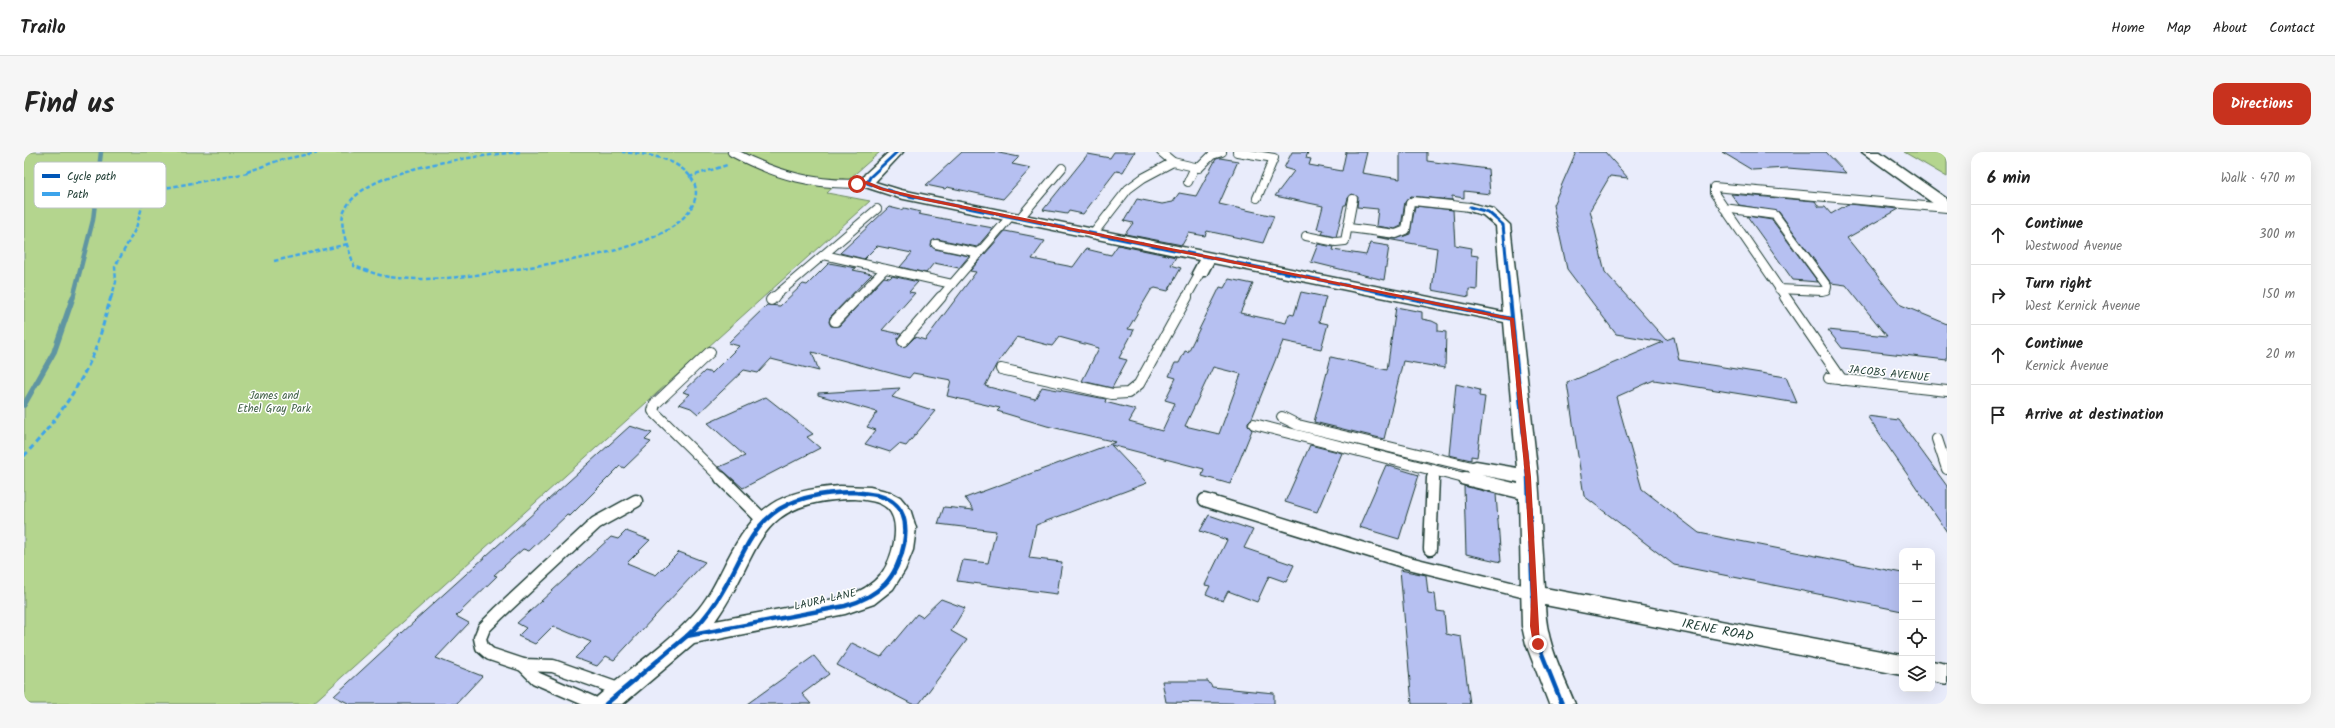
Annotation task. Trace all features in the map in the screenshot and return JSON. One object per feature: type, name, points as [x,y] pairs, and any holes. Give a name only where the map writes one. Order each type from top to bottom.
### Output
[{"type":"main road","points":[[1870,152],[1947,207]]},
{"type":"main road","points":[[1890,152],[1947,192]]},
{"type":"street","points":[[897,152],[870,178],[874,187],[899,194],[1014,218],[1512,319]]},
{"type":"street","points":[[1470,207],[1483,208],[1493,213],[1503,225],[1528,486],[1534,594],[1534,626],[1538,644],[1562,704]]},
{"type":"street","points":[[1200,273],[1208,257]]},
{"type":"street","points":[[1472,473],[1528,486]]},
{"type":"street","name":"LAURA LANE","points":[[613,697],[686,636],[714,607],[763,520],[786,504],[812,496],[863,494],[893,503],[900,511],[905,526],[900,558],[889,580],[866,598],[832,608],[686,636]]},
{"type":"street","name":"IRENE ROAD","points":[[1534,594],[1899,664]]},
{"type":"street","points":[[1935,672],[1947,674]]},
{"type":"lane","points":[[732,152],[774,172],[792,177],[838,184],[870,178]]},
{"type":"lane","points":[[1162,152],[1173,162],[1199,168],[1212,155],[1222,152]]},
{"type":"lane","points":[[1237,152],[1274,158],[1257,198]]},
{"type":"lane","points":[[1093,234],[1121,198],[1142,178],[1160,171],[1173,162]]},
{"type":"lane","points":[[1188,182],[1195,167]]},
{"type":"lane","points":[[903,341],[979,253],[1062,168]]},
{"type":"lane","points":[[1842,380],[1724,208],[1714,192],[1714,187],[1947,207]]},
{"type":"lane","points":[[1306,236],[1341,242],[1347,239],[1353,199]]},
{"type":"lane","points":[[1349,228],[1396,234],[1403,233],[1406,230],[1410,203],[1413,201],[1470,207]]},
{"type":"lane","points":[[1724,208],[1775,215],[1827,286],[1826,290],[1822,291],[1779,289]]},
{"type":"lane","points":[[771,300],[878,209]]},
{"type":"lane","points":[[936,244],[979,253]]},
{"type":"lane","points":[[824,254],[952,284]]},
{"type":"lane","points":[[835,321],[885,269]]},
{"type":"lane","points":[[1001,368],[1112,394],[1128,393],[1139,384],[1200,273]]},
{"type":"lane","points":[[710,352],[655,404],[653,411],[763,520]]},
{"type":"lane","name":"JACOBS AVENUE","points":[[1829,378],[1947,391]]},
{"type":"lane","points":[[1282,417],[1298,425],[1472,473]]},
{"type":"lane","points":[[1254,424],[1433,470],[1472,473]]},
{"type":"lane","points":[[1937,439],[1947,469]]},
{"type":"lane","points":[[1430,549],[1433,470]]},
{"type":"lane","points":[[1205,500],[1461,578],[1534,594]]},
{"type":"lane","points":[[613,697],[553,666],[523,665],[490,654],[482,647],[480,638],[484,628],[596,523],[636,501]]},
{"type":"lane","points":[[523,665],[536,678],[596,704]]},
{"type":"green space","name":"James and Ethel Gray Park","points":[[24,152],[880,152],[848,180],[842,179],[827,193],[870,201],[312,704],[24,704]]},
{"type":"green space","points":[[1904,152],[1947,152],[1947,177]]},
{"type":"building","points":[[962,152],[994,152],[1019,157],[1012,164],[1031,168],[1003,199],[947,187],[945,189],[926,185]]},
{"type":"building","points":[[1114,152],[1135,152],[1123,172],[1116,171],[1083,214],[1069,211],[1067,214],[1043,210],[1088,154],[1110,158]]},
{"type":"building","points":[[1292,152],[1308,152],[1306,158],[1311,159],[1309,165],[1342,171],[1346,152],[1367,152],[1362,173],[1400,179],[1400,152],[1427,152],[1427,161],[1488,169],[1490,194],[1464,191],[1464,198],[1452,196],[1452,200],[1411,196],[1405,202],[1401,226],[1395,229],[1376,226],[1378,209],[1357,207],[1358,197],[1352,194],[1348,198],[1346,205],[1344,205],[1336,237],[1322,234],[1324,230],[1317,229],[1323,206],[1275,196],[1294,171],[1284,168]]},
{"type":"building","points":[[1576,152],[1605,152],[1628,178],[1610,176],[1590,210],[1605,272],[1666,340],[1674,337],[1679,360],[1786,377],[1797,403],[1654,380],[1616,397],[1642,489],[1699,533],[1899,572],[1899,610],[1674,565],[1584,496],[1567,383],[1663,342],[1616,334],[1567,269],[1553,205]]},
{"type":"building","points":[[1722,152],[1826,152],[1846,173],[1788,168],[1752,170]]},
{"type":"building","points":[[1220,158],[1238,161],[1219,204],[1274,216],[1263,243],[1207,231],[1205,236],[1189,233],[1182,245],[1125,234],[1133,223],[1124,221],[1137,199],[1162,204],[1173,202],[1179,193],[1196,196],[1216,159]]},
{"type":"building","points":[[1731,194],[1815,201],[1819,207],[1825,207],[1831,214],[1848,204],[1899,209],[1847,238],[1901,305],[1947,324],[1947,360],[1842,348],[1828,330],[1887,336],[1846,285],[1831,283],[1779,212],[1739,205]]},
{"type":"building","points":[[1415,206],[1453,210],[1455,245],[1472,248],[1471,255],[1478,256],[1477,290],[1469,289],[1469,297],[1432,290],[1437,248],[1376,237],[1396,239],[1410,234]]},
{"type":"building","points":[[889,207],[901,210],[904,208],[921,212],[918,214],[993,228],[977,247],[937,239],[932,241],[931,246],[935,249],[969,256],[959,268],[934,263],[926,273],[900,267],[912,253],[877,246],[864,259],[840,253]]},
{"type":"building","points":[[1747,216],[1772,220],[1818,282],[1793,280]]},
{"type":"building","points":[[1005,231],[1036,237],[1035,239],[1045,241],[1032,259],[1073,267],[1086,249],[1111,255],[1118,245],[1176,257],[1171,265],[1181,268],[1168,291],[1155,288],[1151,290],[1128,329],[1134,330],[1119,358],[1127,360],[1112,388],[1082,381],[1099,348],[1059,337],[1052,346],[1017,337],[996,365],[985,386],[1035,399],[1042,387],[1106,399],[1105,402],[1136,410],[1129,422],[1162,431],[1175,403],[1165,400],[1176,378],[1169,376],[1175,363],[1179,363],[1185,351],[1188,352],[1220,287],[1224,288],[1229,279],[1253,284],[1240,313],[1286,323],[1289,314],[1294,315],[1301,292],[1326,297],[1319,322],[1328,324],[1321,349],[1283,341],[1252,418],[1248,422],[1248,426],[1252,430],[1230,484],[1202,476],[1204,469],[1111,445],[1147,483],[1036,525],[1029,558],[1062,562],[1057,594],[957,581],[963,560],[988,563],[996,531],[938,524],[944,507],[974,510],[965,498],[1116,442],[1047,426],[997,411],[1000,408],[947,396],[951,380],[913,373],[909,378],[812,352],[819,371],[771,359],[758,373],[744,370],[698,414],[691,408],[679,404],[690,394],[683,392],[705,371],[712,373],[739,346],[728,343],[767,305],[780,306],[803,284],[807,285],[829,263],[856,268],[853,270],[872,274],[830,317],[829,322],[831,326],[839,326],[884,277],[890,278],[892,276],[918,282],[909,292],[915,293],[882,330],[901,334],[897,340],[901,347],[907,345],[915,337],[925,340],[976,272],[970,271]],"holes":[[[1213,367],[1241,374],[1219,434],[1185,426]]]},
{"type":"building","points":[[1370,243],[1389,246],[1384,280],[1311,262],[1318,244],[1334,247],[1333,250],[1366,255]]},
{"type":"building","points":[[1396,307],[1422,312],[1422,319],[1438,324],[1438,331],[1446,332],[1445,368],[1403,361],[1384,439],[1314,422],[1331,357],[1387,370]]},
{"type":"building","points":[[1456,384],[1480,390],[1479,396],[1485,397],[1477,457],[1471,456],[1471,460],[1449,455]]},
{"type":"building","points":[[900,388],[892,397],[935,411],[906,446],[899,444],[890,452],[865,444],[876,430],[867,427],[877,412],[818,395],[818,393]]},
{"type":"building","points":[[766,397],[813,434],[807,437],[820,448],[743,488],[719,467],[745,456],[708,423]]},
{"type":"building","points":[[1867,416],[1899,420],[1947,486],[1947,532]]},
{"type":"building","points":[[630,426],[652,433],[645,440],[651,442],[624,468],[620,466],[570,516],[567,515],[529,551],[523,549],[494,575],[497,576],[456,616],[469,623],[436,658],[482,676],[456,704],[350,704],[334,696],[414,621]]},
{"type":"building","points":[[1310,445],[1342,453],[1317,512],[1285,502]]},
{"type":"building","points":[[1386,465],[1419,475],[1399,539],[1359,527]]},
{"type":"building","points":[[1464,486],[1496,494],[1501,562],[1466,554]]},
{"type":"building","points":[[1209,515],[1253,530],[1244,548],[1294,565],[1286,582],[1269,576],[1257,602],[1228,591],[1223,601],[1206,594],[1210,586],[1205,585],[1227,540],[1200,531]]},
{"type":"building","points":[[626,531],[650,540],[627,563],[656,575],[679,552],[705,562],[614,660],[606,656],[597,666],[575,658],[591,642],[553,626],[535,644],[518,636],[526,628],[517,623],[611,537],[618,539]]},
{"type":"building","points":[[1400,570],[1426,575],[1428,593],[1435,594],[1437,611],[1444,612],[1446,634],[1461,637],[1470,704],[1412,704]]},
{"type":"building","points":[[941,599],[965,608],[951,631],[967,640],[919,704],[912,704],[837,665],[852,643],[881,657],[917,614],[922,617]]},
{"type":"building","points":[[814,656],[829,674],[802,694],[811,704],[747,704]]},
{"type":"building","points":[[1162,681],[1208,681],[1212,687],[1274,693],[1274,704],[1166,702]]},
{"type":"waterway","points":[[100,162],[101,152]]},
{"type":"waterway","points":[[73,298],[93,220],[94,208]]},
{"type":"waterway","points":[[24,405],[54,352],[73,297]]},
{"type":"marked path","points":[[247,172],[280,160],[319,152]]},
{"type":"marked path","points":[[520,152],[477,156],[422,167],[395,174],[371,184],[354,197],[344,212],[343,223],[354,266],[392,277],[440,278],[470,276],[546,265],[594,256],[626,247],[656,236],[679,222],[687,213],[694,203],[696,193],[695,183],[688,173],[669,161],[649,155],[622,152]]},
{"type":"marked path","points":[[689,177],[727,165]]},
{"type":"marked path","points":[[166,188],[248,173]]},
{"type":"marked path","points":[[24,456],[39,440],[77,387],[93,355],[116,282],[115,267],[136,228],[142,208]]},
{"type":"marked path","points":[[274,261],[348,244]]},
{"type":"cycle path","points":[[897,152],[870,177],[867,183],[874,187],[899,194],[1512,319]]},
{"type":"cycle path","points":[[1470,207],[1488,212],[1503,225],[1528,477],[1534,594],[1534,626],[1538,644],[1562,704]]},
{"type":"cycle path","points":[[606,704],[619,692],[663,657],[678,644],[692,632],[704,619],[722,592],[752,535],[773,512],[786,504],[810,496],[840,492],[855,492],[883,497],[893,502],[900,509],[904,518],[905,528],[902,550],[898,561],[888,581],[866,598],[852,604],[813,612],[716,630],[701,633],[686,636]]},
{"type":"route","points":[[857,184],[867,182],[874,187],[926,200],[1422,302],[1512,319],[1528,477],[1534,594],[1534,626],[1538,644]]}]
